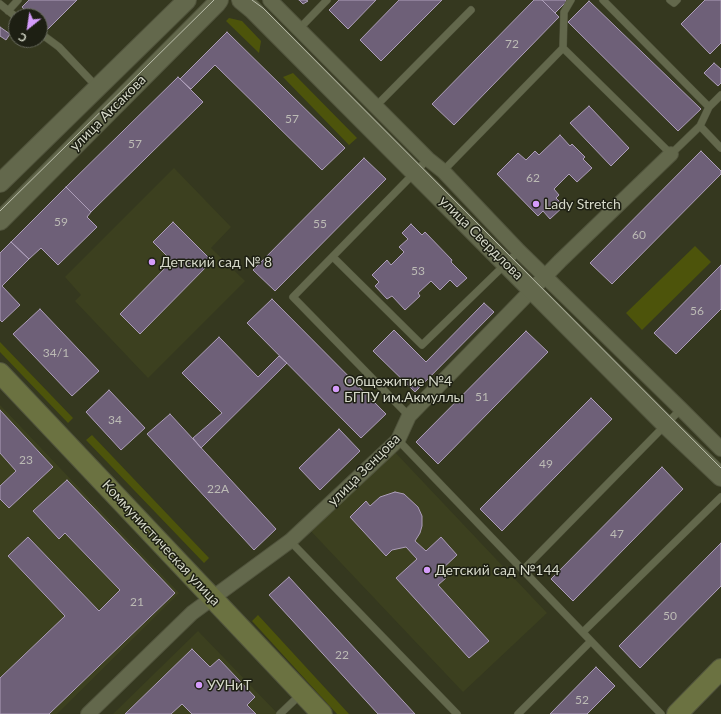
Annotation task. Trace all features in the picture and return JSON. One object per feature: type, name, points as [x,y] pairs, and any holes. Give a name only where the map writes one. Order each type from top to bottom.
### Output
[{"type":"main road","name":"Коммунистическая улица","points":[[0,373],[322,714]]},
{"type":"main road","points":[[677,714],[721,669]]},
{"type":"street","points":[[0,183],[187,0]]},
{"type":"street","name":"улица Свердлова","points":[[241,0],[252,9],[666,425],[721,477]]},
{"type":"street","name":"улица Свердлова","points":[[270,0],[428,160],[442,171],[519,251],[721,449]]},
{"type":"street","name":"улица Аксакова","points":[[0,221],[220,1]]},
{"type":"street","name":"улица Зенцова","points":[[88,714],[192,613],[290,542],[398,440],[409,416],[545,276],[671,154]]},
{"type":"lane","points":[[11,8],[18,0]]},
{"type":"lane","points":[[299,29],[327,0]]},
{"type":"lane","points":[[442,171],[563,48],[564,12],[571,0]]},
{"type":"lane","points":[[603,0],[709,108]]},
{"type":"lane","points":[[670,0],[674,3],[677,0]]},
{"type":"lane","points":[[0,4],[8,11]]},
{"type":"lane","points":[[375,106],[471,10]]},
{"type":"lane","points":[[48,39],[59,47],[97,87]]},
{"type":"lane","points":[[563,48],[671,154],[700,126],[709,108],[721,95]]},
{"type":"lane","points":[[700,126],[721,148]]},
{"type":"lane","points":[[409,416],[293,297],[428,160]]},
{"type":"lane","points":[[333,257],[422,345],[519,251]]},
{"type":"lane","points":[[523,570],[681,409]]},
{"type":"lane","points":[[398,440],[661,714]]},
{"type":"lane","points":[[583,632],[721,497]]},
{"type":"lane","points":[[290,542],[457,714]]},
{"type":"lane","points":[[518,714],[591,641]]},
{"type":"lane","points":[[280,714],[302,693]]},
{"type":"shaded area","name":"Детский сад № 8","points":[[174,168],[231,227],[211,248],[245,281],[148,378],[75,301],[81,295],[65,277]]},
{"type":"shaded area","points":[[0,405],[179,593],[57,714],[0,714]]},
{"type":"shaded area","name":"Детский сад №144","points":[[391,448],[547,613],[463,692],[307,527]]},
{"type":"shaded area","name":"УУНиТ","points":[[198,631],[278,714],[113,714]]},
{"type":"green space","points":[[229,18],[242,21],[261,41],[259,53],[226,21]]},
{"type":"green space","points":[[293,73],[357,138],[349,145],[283,77]]},
{"type":"green space","points":[[695,246],[711,262],[642,330],[626,313]]},
{"type":"green space","points":[[0,342],[73,418],[68,423],[0,352]]},
{"type":"green space","points":[[92,435],[209,558],[204,563],[86,440]]},
{"type":"green space","points":[[258,615],[349,714],[337,714],[252,621]]},
{"type":"building","points":[[29,0],[77,0],[48,29],[48,8],[22,7]]},
{"type":"building","points":[[299,0],[306,0],[308,1],[303,4]]},
{"type":"building","points":[[339,0],[376,0],[348,29],[329,10]]},
{"type":"building","points":[[399,0],[442,0],[381,61],[360,40]]},
{"type":"building","points":[[534,0],[542,0],[559,17],[454,125],[432,104]]},
{"type":"building","points":[[542,0],[566,0],[566,2],[555,13]]},
{"type":"building","points":[[705,0],[721,0],[721,43],[710,54],[681,24]]},
{"type":"building","points":[[589,1],[701,109],[678,131],[568,22]]},
{"type":"building","points":[[0,27],[8,33],[8,37],[6,40],[0,36]]},
{"type":"building","points":[[227,32],[345,148],[322,170],[215,65],[191,89],[180,79]]},
{"type":"building","points":[[714,63],[721,69],[721,83],[718,86],[704,73]]},
{"type":"building","points":[[178,77],[203,102],[91,212],[66,187]]},
{"type":"building","points":[[589,106],[629,148],[611,166],[570,123]]},
{"type":"building","points":[[560,135],[570,146],[572,144],[585,157],[583,159],[592,168],[577,182],[569,174],[554,189],[559,195],[556,198],[564,206],[550,219],[543,211],[538,216],[497,174],[518,153],[526,160],[535,151],[539,155]]},
{"type":"building","points":[[701,151],[721,171],[721,174],[612,284],[590,263]]},
{"type":"building","points":[[364,158],[386,179],[275,291],[253,270]]},
{"type":"building","points":[[66,187],[91,212],[87,217],[97,227],[58,265],[41,248],[29,259],[11,242]]},
{"type":"building","points":[[173,222],[212,261],[140,334],[120,314],[172,261],[153,242]]},
{"type":"building","points":[[411,224],[422,235],[425,232],[467,278],[457,287],[450,280],[440,290],[431,281],[418,293],[420,296],[405,310],[392,296],[387,299],[375,286],[379,282],[372,275],[387,260],[391,265],[404,252],[399,247],[408,239],[402,233]]},
{"type":"building","points":[[11,242],[29,259],[2,286],[20,305],[2,322],[0,320],[0,253]]},
{"type":"building","points":[[721,265],[721,309],[676,354],[654,333]]},
{"type":"building","name":"Общежитие №4 БГПУ им.Акмуллы","points":[[272,299],[386,414],[361,438],[247,323]]},
{"type":"building","points":[[484,303],[494,312],[415,392],[373,351],[394,330],[426,362]]},
{"type":"building","points":[[40,309],[99,371],[72,396],[13,334]]},
{"type":"building","points":[[526,331],[548,352],[438,464],[416,442]]},
{"type":"building","points":[[219,337],[258,377],[279,356],[287,363],[201,448],[193,438],[222,413],[182,373]]},
{"type":"building","points":[[109,390],[145,428],[121,450],[86,412]]},
{"type":"building","points":[[591,398],[612,419],[502,531],[480,509]]},
{"type":"building","points":[[0,410],[53,467],[9,508],[0,499],[0,486],[16,471],[0,453]]},
{"type":"building","points":[[170,414],[276,529],[254,550],[147,434]]},
{"type":"building","points":[[339,429],[360,451],[320,490],[299,468]]},
{"type":"building","points":[[662,467],[683,489],[573,601],[551,579]]},
{"type":"building","points":[[67,480],[175,593],[49,714],[0,714],[0,678],[65,616],[8,556],[28,537],[99,611],[120,590],[65,533],[59,539],[33,511]]},
{"type":"building","points":[[395,492],[404,494],[418,507],[422,516],[422,526],[415,541],[426,551],[441,537],[457,555],[440,571],[446,578],[438,585],[489,641],[469,658],[396,578],[417,559],[406,547],[392,550],[386,556],[350,517],[366,501],[370,506],[380,497]]},
{"type":"building","points":[[721,543],[721,586],[640,668],[619,646]]},
{"type":"building","points":[[289,577],[415,714],[378,714],[269,595]]},
{"type":"building","name":"УУНиТ","points":[[192,649],[210,667],[219,659],[255,697],[247,705],[256,714],[192,714],[182,704],[171,714],[125,714]]},
{"type":"building","points":[[596,667],[615,686],[587,714],[550,714]]},
{"type":"tram line","points":[[0,211],[214,0]]},
{"type":"tram line","points":[[252,0],[263,8],[721,468]]},
{"type":"place","name":"Lady Stretch","points":[[536,204]]},
{"type":"place","name":"Детский сад № 8","points":[[152,262]]},
{"type":"place","name":"Общежитие №4 БГПУ им.Акмуллы","points":[[336,389]]},
{"type":"place","name":"Детский сад №144","points":[[427,570]]},
{"type":"place","name":"УУНиТ","points":[[199,685]]}]
